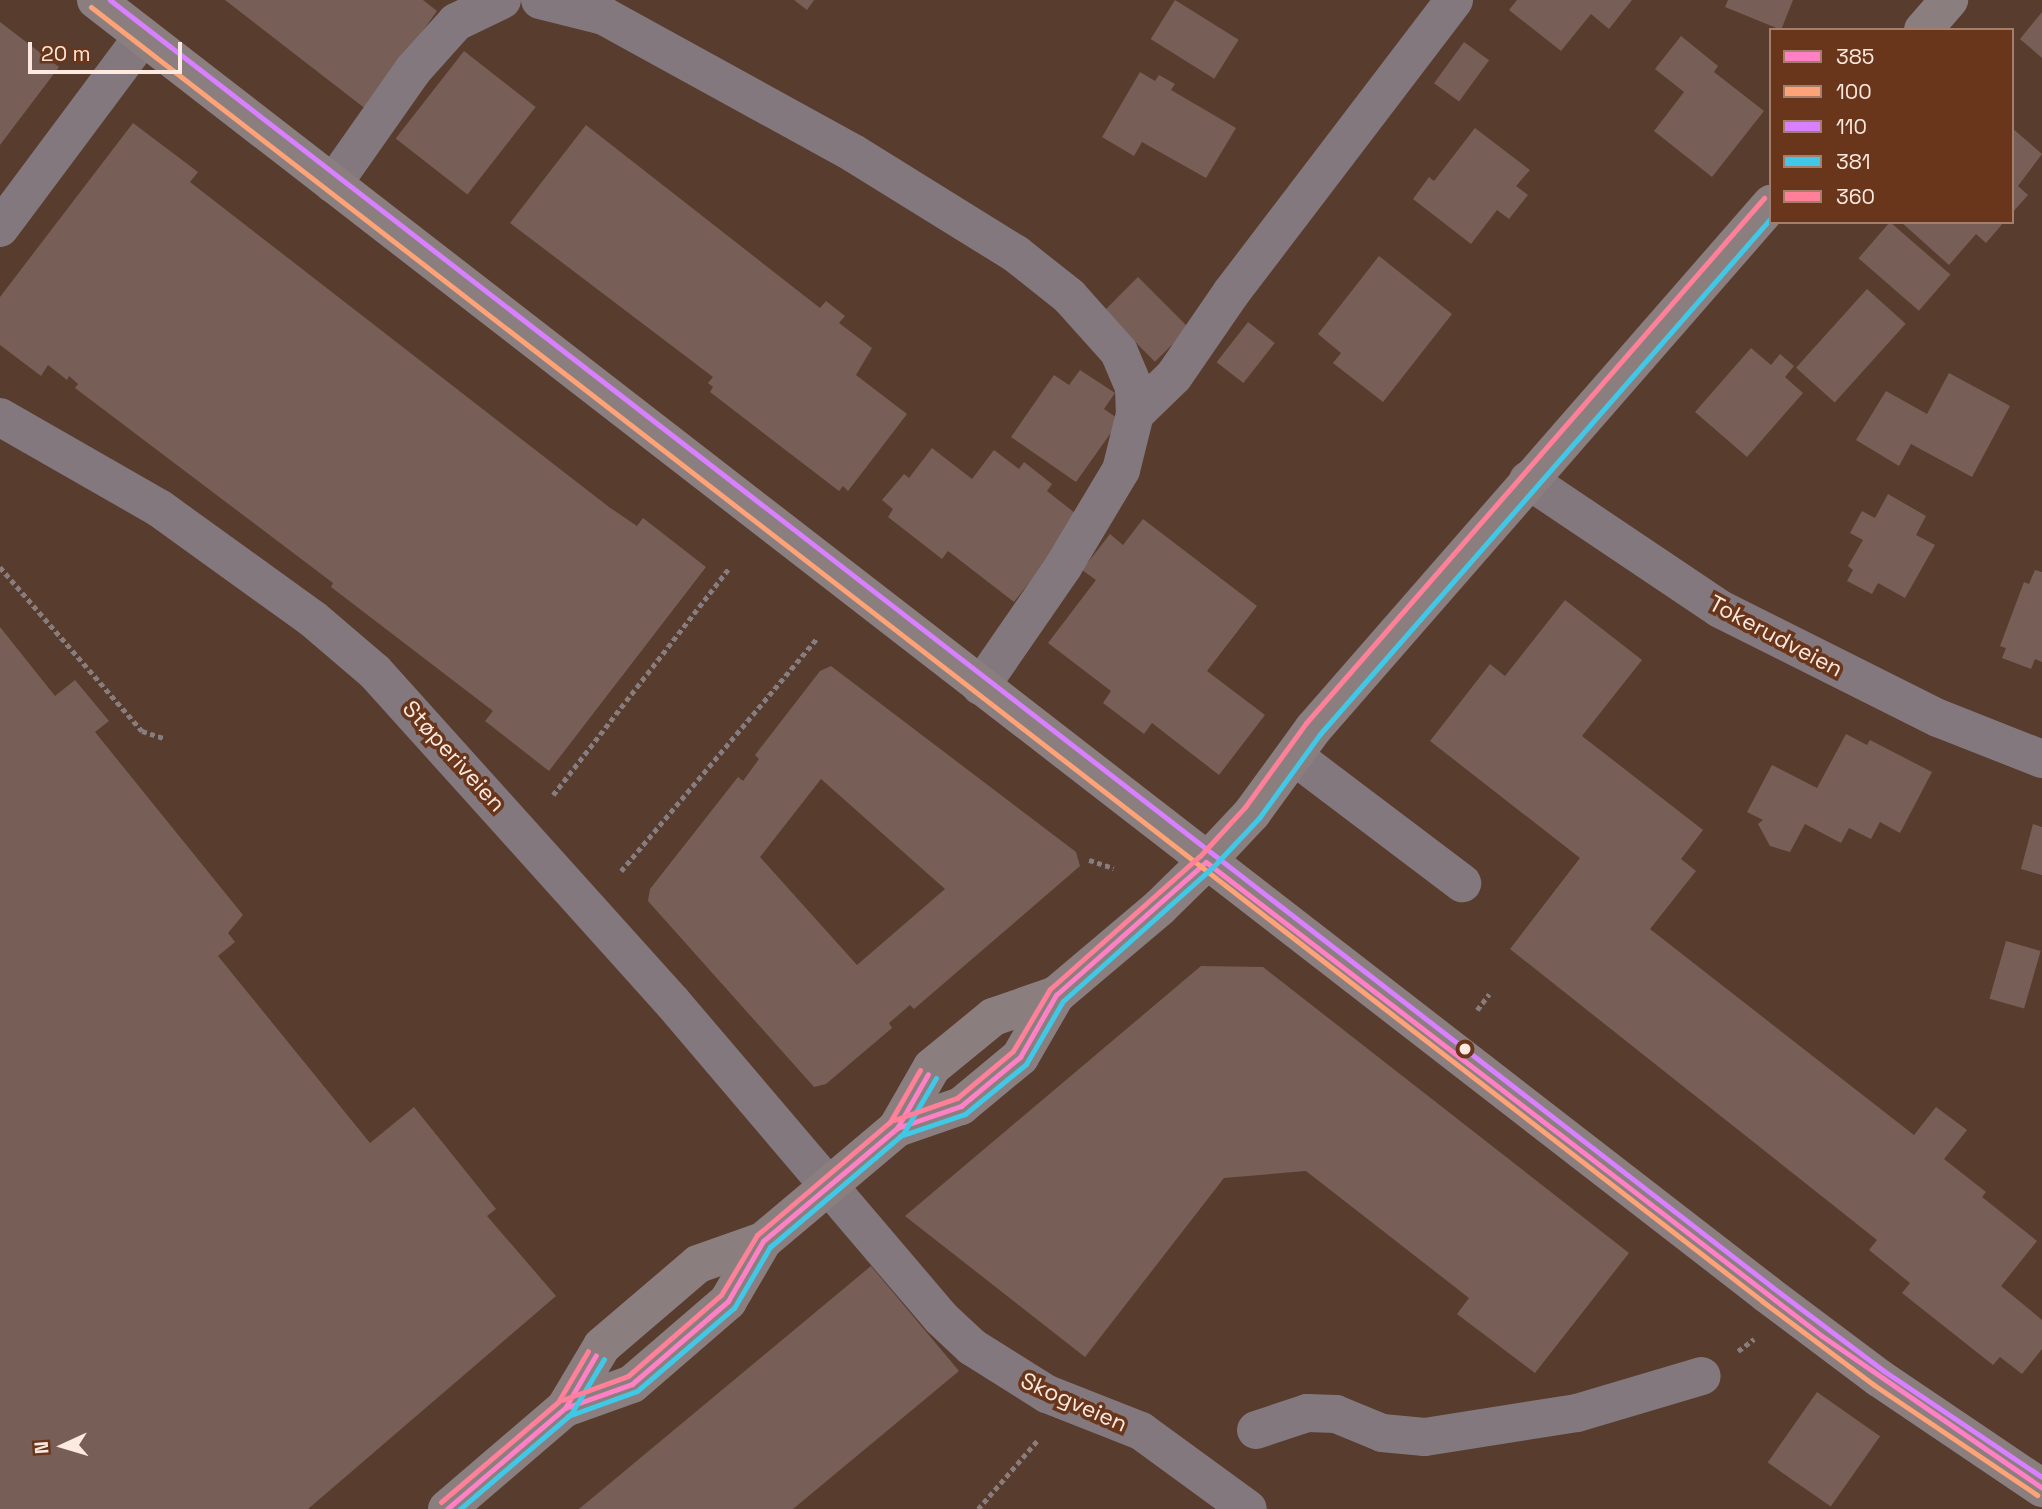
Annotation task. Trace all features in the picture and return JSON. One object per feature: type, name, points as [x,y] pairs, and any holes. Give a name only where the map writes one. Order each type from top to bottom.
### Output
[{"type":"main road","points":[[96,0],[1206,862],[1822,1336],[2042,1488]]},
{"type":"main road","points":[[1925,28],[1949,0]]},
{"type":"main road","points":[[447,1509],[565,1408],[601,1346],[698,1264],[763,1241],[897,1128],[932,1067],[993,1017],[1056,995],[1160,908],[1252,813],[1294,756],[1528,480],[1769,206]]},
{"type":"street","points":[[333,184],[413,70],[456,22],[502,0]]},
{"type":"street","points":[[540,0],[604,16],[853,153],[1016,254],[1069,296],[1118,352],[1129,370],[1135,414],[1121,470],[1089,527],[981,686]]},
{"type":"street","points":[[1135,414],[1174,376],[1231,293],[1454,0]]},
{"type":"street","points":[[0,228],[143,36]]},
{"type":"street","name":"Støperiveien","points":[[0,416],[159,508],[313,619],[376,672],[663,992],[828,1186]]},
{"type":"street","name":"Tokerudveien","points":[[1528,480],[1720,609],[1938,718],[2042,759]]},
{"type":"street","points":[[1294,756],[1462,883]]},
{"type":"street","name":"Skogveien","points":[[828,1186],[941,1318],[972,1347],[1069,1404],[1141,1431],[1248,1509]]},
{"type":"street","points":[[1256,1430],[1307,1413],[1336,1414],[1382,1433],[1425,1437],[1577,1413],[1702,1376]]},
{"type":"path","points":[[0,566],[142,731],[164,738]]},
{"type":"path","points":[[553,795],[728,569]]},
{"type":"path","points":[[621,871],[817,639]]},
{"type":"path","points":[[1089,860],[1114,868]]},
{"type":"path","points":[[1475,1013],[1489,994]]},
{"type":"path","points":[[978,1509],[1069,1404]]},
{"type":"building","points":[[225,0],[423,0],[437,11],[367,110]]},
{"type":"building","points":[[794,0],[814,0],[807,10]]},
{"type":"building","points":[[1175,0],[1239,40],[1214,79],[1151,39]]},
{"type":"building","points":[[1517,0],[1632,0],[1609,29],[1591,14],[1561,51],[1509,10]]},
{"type":"building","points":[[1728,0],[1793,0],[1782,28],[1725,7]]},
{"type":"building","points":[[2042,12],[2042,58],[2020,39]]},
{"type":"building","points":[[0,22],[59,67],[0,145]]},
{"type":"building","points":[[1681,36],[1718,66],[1714,72],[1764,111],[1712,177],[1654,131],[1684,92],[1655,69]]},
{"type":"building","points":[[1464,42],[1489,60],[1459,101],[1434,83]]},
{"type":"building","points":[[464,51],[536,107],[467,194],[396,138]]},
{"type":"building","points":[[1140,72],[1155,81],[1159,75],[1175,84],[1171,90],[1236,128],[1206,178],[1142,142],[1134,156],[1102,137]]},
{"type":"building","points":[[133,123],[198,172],[190,182],[609,507],[637,526],[643,518],[706,567],[549,771],[485,721],[493,711],[331,587],[333,583],[75,388],[78,384],[69,376],[67,380],[48,365],[41,376],[0,345],[0,297]]},
{"type":"building","points":[[586,125],[820,308],[826,301],[845,316],[839,323],[872,348],[856,375],[907,414],[848,491],[843,486],[839,491],[710,392],[713,387],[708,383],[713,377],[510,223]]},
{"type":"building","points":[[1475,128],[1530,170],[1516,186],[1528,195],[1509,219],[1497,210],[1471,244],[1413,199],[1429,177],[1434,181]]},
{"type":"building","points":[[2014,130],[2042,154],[2018,186],[2028,195],[2014,211]]},
{"type":"building","points":[[1888,224],[1892,224],[1950,274],[1919,311],[1859,258]]},
{"type":"building","points":[[1903,224],[2002,224],[1986,243],[1976,234],[1949,265]]},
{"type":"building","points":[[1379,256],[1452,314],[1383,402],[1333,363],[1341,353],[1318,334]]},
{"type":"building","points":[[1138,277],[1189,328],[1155,362],[1104,311]]},
{"type":"building","points":[[1867,289],[1906,324],[1835,403],[1796,368]]},
{"type":"building","points":[[1248,322],[1275,343],[1243,383],[1217,362]]},
{"type":"building","points":[[1751,348],[1771,365],[1780,354],[1794,366],[1785,377],[1803,393],[1747,457],[1695,412]]},
{"type":"building","points":[[1080,370],[1115,393],[1104,409],[1120,420],[1076,482],[1011,437],[1054,375],[1069,385]]},
{"type":"building","points":[[1949,373],[2010,406],[1972,477],[1911,444],[1899,466],[1856,440],[1886,391],[1927,414]]},
{"type":"building","points":[[932,448],[972,479],[994,450],[1019,469],[1024,462],[1052,484],[1047,491],[1080,517],[1014,602],[948,551],[942,559],[888,517],[893,509],[882,500],[904,474],[909,478]]},
{"type":"building","points":[[1888,494],[1926,516],[1916,535],[1935,545],[1905,598],[1878,583],[1872,594],[1847,581],[1853,570],[1848,566],[1863,540],[1850,533],[1862,511],[1875,518]]},
{"type":"building","points":[[1143,519],[1257,606],[1207,671],[1265,715],[1219,775],[1152,723],[1144,734],[1103,703],[1111,691],[1048,643],[1096,580],[1082,570],[1110,534],[1123,545]]},
{"type":"building","points":[[2035,570],[2042,572],[2042,662],[2035,659],[2031,669],[2002,658],[2006,648],[2000,646],[2024,582],[2029,584]]},
{"type":"building","points":[[1565,600],[1642,660],[1582,736],[1703,830],[1681,859],[1696,871],[1650,929],[1914,1135],[1936,1107],[1967,1130],[1944,1159],[1986,1192],[1982,1197],[2037,1241],[2001,1286],[2042,1320],[2042,1349],[2022,1374],[2000,1357],[1993,1365],[1902,1293],[1910,1283],[1869,1250],[1877,1240],[1510,949],[1580,858],[1430,741],[1490,664],[1505,676]]},
{"type":"building","points":[[0,627],[55,696],[75,680],[109,721],[95,732],[243,915],[228,933],[235,942],[218,956],[370,1143],[414,1107],[496,1209],[487,1216],[556,1296],[308,1509],[0,1509]]},
{"type":"building","points":[[831,666],[1076,852],[1080,866],[914,1009],[910,1005],[889,1023],[892,1028],[826,1084],[814,1087],[648,901],[650,889],[738,777],[743,781],[759,759],[755,755],[820,671]],"holes":[[[821,779],[945,889],[857,965],[760,857]]]},
{"type":"building","points":[[1846,734],[1867,745],[1870,740],[1932,772],[1900,833],[1880,822],[1871,839],[1849,828],[1841,843],[1805,824],[1790,852],[1770,846],[1758,824],[1763,820],[1747,812],[1772,765],[1817,788]]},
{"type":"building","points":[[2033,824],[2042,827],[2042,875],[2021,869]]},
{"type":"building","points":[[2006,941],[2041,951],[2024,1009],[1989,999]]},
{"type":"building","points":[[1201,966],[1263,967],[1629,1253],[1535,1373],[1457,1314],[1469,1298],[1306,1171],[1224,1178],[1085,1357],[905,1216]]},
{"type":"building","points":[[871,1266],[959,1371],[793,1509],[579,1509]]},
{"type":"building","points":[[1817,1392],[1880,1436],[1831,1507],[1768,1462]]},
{"type":"transit line","name":"110","points":[[110,0],[1772,1287],[1884,1371],[2042,1477]]},
{"type":"transit line","name":"100","points":[[91,7],[1762,1301],[1874,1385],[2037,1495]]},
{"type":"transit line","name":"360","points":[[894,1120],[957,1098],[1013,1051],[1050,989],[1200,856],[1245,807],[1306,723],[1764,198]]},
{"type":"transit line","name":"381","points":[[900,1136],[965,1114],[1026,1064],[1063,1001],[1212,868],[1259,818],[1320,734],[1769,220]]},
{"type":"transit line","name":"385","points":[[897,1128],[961,1106],[1020,1057],[1056,995],[1206,862],[1822,1336],[2042,1488]]},
{"type":"transit line","name":"360","points":[[562,1400],[628,1376],[721,1295],[757,1235],[890,1122],[920,1070]]},
{"type":"transit line","name":"385","points":[[565,1408],[632,1384],[728,1301],[763,1241],[897,1128],[928,1074]]},
{"type":"transit line","name":"381","points":[[568,1416],[637,1391],[734,1308],[770,1247],[903,1134],[936,1078]]},
{"type":"transit line","name":"360","points":[[441,1502],[558,1402],[588,1351]]},
{"type":"transit line","name":"385","points":[[447,1509],[565,1408],[596,1355]]},
{"type":"transit line","name":"381","points":[[460,1509],[571,1414],[604,1359]]}]
